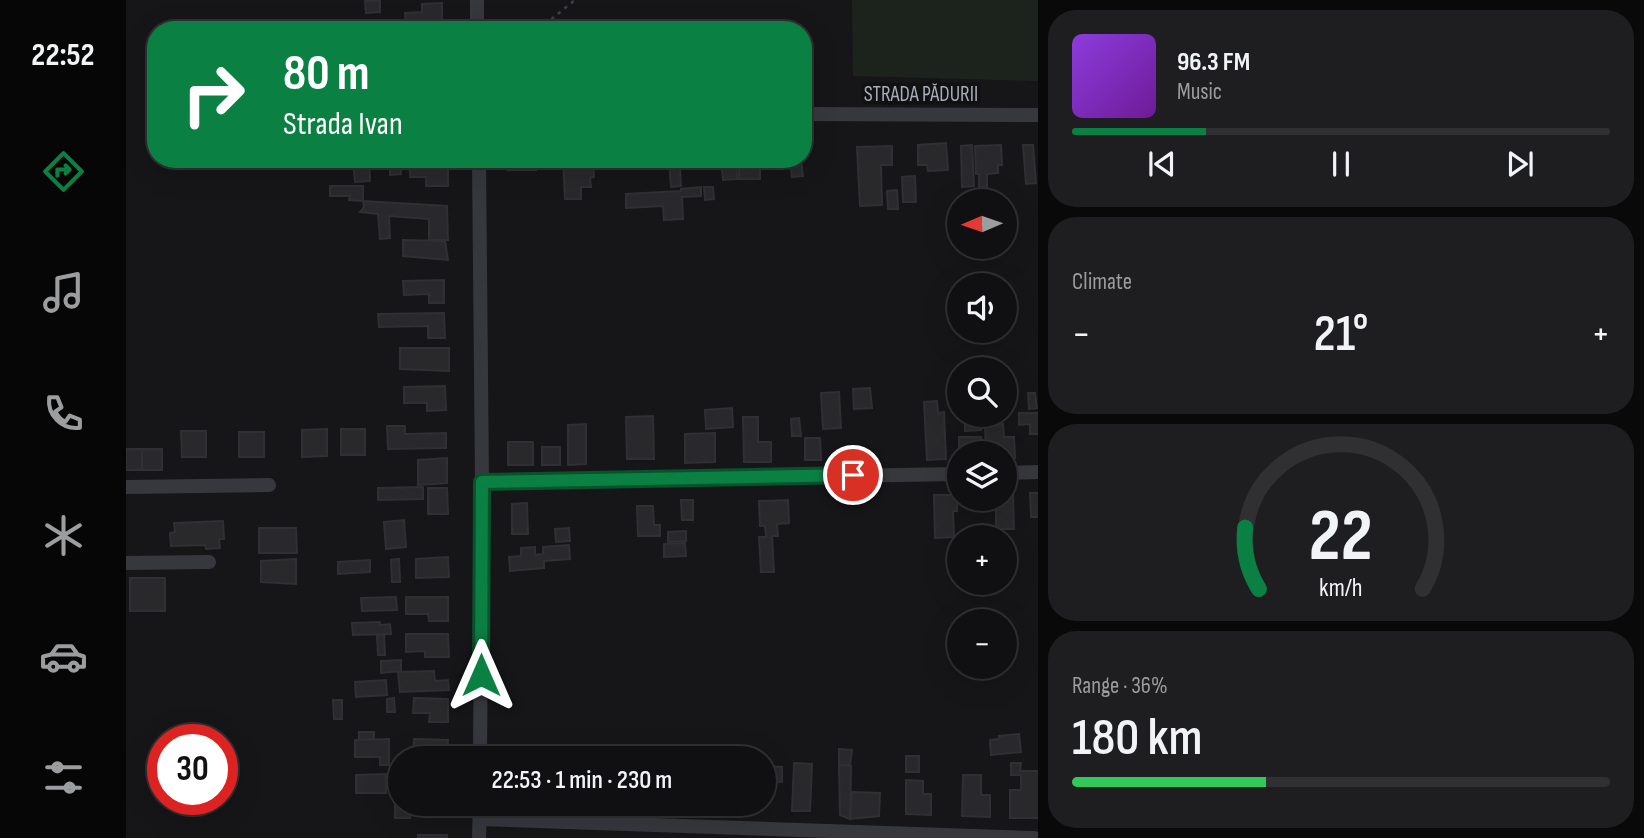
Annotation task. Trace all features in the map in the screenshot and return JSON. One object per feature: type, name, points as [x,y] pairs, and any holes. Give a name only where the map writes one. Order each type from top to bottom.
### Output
[{"type":"street","points":[[477,0],[477,21]]},
{"type":"street","name":"STRADA PĂDURII","points":[[812,114],[1038,115]]},
{"type":"street","points":[[479,168],[482,482],[480,746]]},
{"type":"street","points":[[1017,473],[1038,472]]},
{"type":"street","points":[[482,482],[947,474]]},
{"type":"street","points":[[126,487],[269,485]]},
{"type":"street","points":[[126,563],[209,562]]},
{"type":"street","points":[[479,838],[480,816]]},
{"type":"street","points":[[583,816],[1034,838]]},
{"type":"path","points":[[549,21],[575,0]]},
{"type":"shaded area","points":[[852,0],[1038,0],[1038,81],[853,76]]},
{"type":"building","points":[[380,0],[380,12],[366,13],[365,1]]},
{"type":"building","points":[[442,3],[442,21],[406,21],[405,13],[422,12],[422,4]]},
{"type":"building","points":[[946,143],[948,170],[928,171],[927,165],[918,165],[918,145]]},
{"type":"building","points":[[972,145],[974,186],[962,187],[961,146]]},
{"type":"building","points":[[1001,145],[1002,165],[998,165],[998,173],[987,174],[987,187],[979,187],[975,146]]},
{"type":"building","points":[[1023,145],[1033,145],[1036,183],[1026,184]]},
{"type":"building","points":[[892,146],[892,165],[881,165],[882,205],[860,206],[857,147]]},
{"type":"building","points":[[354,168],[369,168],[370,181],[355,182]]},
{"type":"building","points":[[390,168],[401,168],[401,174],[390,175]]},
{"type":"building","points":[[410,168],[448,168],[448,186],[426,186],[426,177],[410,177]]},
{"type":"building","points":[[507,168],[536,168],[536,170]]},
{"type":"building","points":[[563,168],[594,168],[594,177],[590,178],[591,187],[581,187],[581,199],[565,199]]},
{"type":"building","points":[[670,168],[696,168],[680,169],[681,186],[671,187]]},
{"type":"building","points":[[722,168],[736,168],[737,179],[723,180]]},
{"type":"building","points":[[739,168],[760,168],[760,179],[739,179]]},
{"type":"building","points":[[791,168],[802,168],[803,176],[792,177]]},
{"type":"building","points":[[915,176],[916,202],[903,202],[902,177]]},
{"type":"building","points":[[330,186],[363,186],[363,201],[349,200],[350,196],[330,196]]},
{"type":"building","points":[[701,187],[701,196],[682,197],[683,219],[664,220],[663,206],[626,208],[626,194],[681,191]]},
{"type":"building","points":[[704,187],[713,187],[714,199],[705,200]]},
{"type":"building","points":[[897,190],[898,209],[888,209],[887,191]]},
{"type":"building","points":[[363,201],[447,206],[448,240],[429,240],[429,219],[389,216],[390,238],[380,239],[378,214],[360,212],[364,207]]},
{"type":"building","points":[[403,240],[445,241],[448,260],[403,256]]},
{"type":"building","points":[[444,280],[444,303],[429,303],[429,294],[404,295],[403,281]]},
{"type":"building","points":[[444,313],[445,338],[428,338],[428,326],[379,327],[378,314]]},
{"type":"building","points":[[400,348],[449,348],[449,371],[400,369]]},
{"type":"building","points":[[445,386],[446,410],[427,411],[427,403],[404,403],[404,387]]},
{"type":"building","points":[[870,388],[872,408],[854,409],[853,389]]},
{"type":"building","points":[[839,392],[841,428],[823,429],[821,393]]},
{"type":"building","points":[[1028,393],[1035,393],[1037,408],[1029,409]]},
{"type":"building","points":[[937,401],[938,413],[944,412],[946,459],[927,460],[924,402]]},
{"type":"building","points":[[732,408],[733,427],[706,429],[705,410]]},
{"type":"building","points":[[1019,413],[1038,413],[1038,434],[1030,434],[1030,424],[1019,425]]},
{"type":"building","points":[[653,416],[654,459],[627,459],[626,417]]},
{"type":"building","points":[[743,417],[758,417],[758,442],[771,442],[771,462],[744,462]]},
{"type":"building","points":[[799,418],[801,436],[792,436],[791,419]]},
{"type":"building","points":[[586,424],[586,464],[568,465],[568,425]]},
{"type":"building","points":[[387,426],[405,426],[405,434],[446,433],[446,448],[388,449]]},
{"type":"building","points":[[965,427],[981,427],[981,430],[965,431]]},
{"type":"building","points":[[985,427],[1003,427],[1004,437],[1014,437],[1014,441],[986,441]]},
{"type":"building","points":[[327,429],[327,456],[302,457],[302,430]]},
{"type":"building","points":[[341,429],[365,429],[365,455],[341,455]]},
{"type":"building","points":[[181,431],[206,431],[206,457],[182,457]]},
{"type":"building","points":[[239,432],[264,432],[264,457],[239,457]]},
{"type":"building","points":[[715,433],[715,462],[685,463],[685,434]]},
{"type":"building","points":[[959,437],[981,437],[981,441],[959,441]]},
{"type":"building","points":[[805,438],[820,438],[821,460],[805,460]]},
{"type":"building","points":[[508,442],[533,442],[533,465],[508,465]]},
{"type":"building","points":[[542,447],[560,447],[560,465],[542,465]]},
{"type":"building","points":[[126,449],[142,449],[142,470],[126,470]]},
{"type":"building","points":[[142,449],[162,449],[162,470],[142,470]]},
{"type":"building","points":[[447,458],[447,483],[418,485],[418,460]]},
{"type":"building","points":[[423,487],[423,499],[378,500],[378,488]]},
{"type":"building","points":[[428,488],[447,488],[448,514],[428,514]]},
{"type":"building","points":[[1030,493],[1038,493],[1038,517],[1031,517]]},
{"type":"building","points":[[934,495],[947,495],[947,511],[953,511],[954,525],[947,525],[947,537],[935,538]]},
{"type":"building","points":[[681,500],[693,500],[693,520],[682,520]]},
{"type":"building","points":[[788,500],[789,523],[777,524],[778,536],[772,536],[774,572],[761,572],[759,537],[766,537],[765,526],[760,526],[759,501]]},
{"type":"building","points":[[527,503],[528,534],[512,534],[512,504]]},
{"type":"building","points":[[637,506],[653,506],[654,525],[660,525],[660,536],[638,536]]},
{"type":"building","points":[[996,511],[1013,511],[1014,525],[996,525]]},
{"type":"building","points":[[404,520],[406,547],[386,549],[384,522]]},
{"type":"building","points":[[223,521],[224,539],[219,539],[220,548],[206,549],[205,545],[171,546],[170,533],[175,532],[174,523]]},
{"type":"building","points":[[259,528],[296,528],[297,553],[259,553]]},
{"type":"building","points":[[569,528],[570,541],[556,542],[555,529]]},
{"type":"building","points":[[686,531],[686,541],[668,542],[668,532]]},
{"type":"building","points":[[685,543],[686,556],[664,557],[664,544]]},
{"type":"building","points":[[569,545],[570,559],[544,561],[544,568],[510,571],[509,557],[521,556],[521,548],[535,547],[535,555],[543,554],[543,547]]},
{"type":"building","points":[[448,557],[449,577],[416,578],[416,559]]},
{"type":"building","points":[[296,559],[296,584],[261,582],[261,561]]},
{"type":"building","points":[[399,559],[400,582],[392,582],[391,560]]},
{"type":"building","points":[[370,560],[370,572],[338,574],[338,562]]},
{"type":"building","points":[[130,578],[165,578],[165,611],[130,611]]},
{"type":"building","points":[[396,597],[397,610],[362,611],[361,598]]},
{"type":"building","points":[[406,597],[448,597],[448,621],[429,621],[428,614],[406,614]]},
{"type":"building","points":[[380,622],[380,625],[390,624],[391,634],[353,635],[352,623]]},
{"type":"building","points":[[384,634],[385,655],[378,655],[377,635]]},
{"type":"building","points":[[406,634],[448,634],[449,657],[425,657],[425,651],[406,652]]},
{"type":"building","points":[[401,660],[401,671],[381,673],[381,661]]},
{"type":"building","points":[[434,671],[435,681],[448,680],[449,690],[400,692],[398,672]]},
{"type":"building","points":[[386,680],[387,695],[356,697],[355,682]]},
{"type":"building","points":[[394,698],[395,712],[387,712],[387,699]]},
{"type":"building","points":[[414,698],[448,699],[448,722],[429,722],[430,713],[413,713]]},
{"type":"building","points":[[333,700],[342,700],[342,719],[334,719]]},
{"type":"building","points":[[359,732],[374,732],[374,739],[359,740]]},
{"type":"building","points":[[1019,734],[1021,752],[991,755],[990,740]]},
{"type":"building","points":[[389,739],[388,765],[380,765],[380,757],[355,757],[355,740]]},
{"type":"building","points":[[414,739],[448,740],[448,746],[414,746]]},
{"type":"building","points":[[839,749],[852,750],[850,765],[839,765]]},
{"type":"building","points":[[906,756],[919,756],[919,772],[906,772]]},
{"type":"building","points":[[794,763],[812,764],[810,811],[792,811]]},
{"type":"building","points":[[1011,763],[1021,763],[1020,771],[1038,771],[1038,818],[1010,818],[1010,790],[1021,790],[1021,775],[1011,775]]},
{"type":"building","points":[[839,765],[851,766],[850,819],[840,815]]},
{"type":"building","points":[[776,767],[782,767],[782,782],[776,782]]},
{"type":"building","points":[[386,774],[386,793],[356,793],[356,775]]},
{"type":"building","points":[[963,775],[981,775],[981,795],[990,795],[990,817],[962,816]]},
{"type":"building","points":[[906,780],[923,781],[923,794],[931,794],[931,815],[906,814]]},
{"type":"building","points":[[852,792],[880,793],[879,816],[850,819]]},
{"type":"building","points":[[418,835],[447,835],[447,838],[418,838]]},
{"type":"route","points":[[481,675],[482,482],[853,475]]}]
